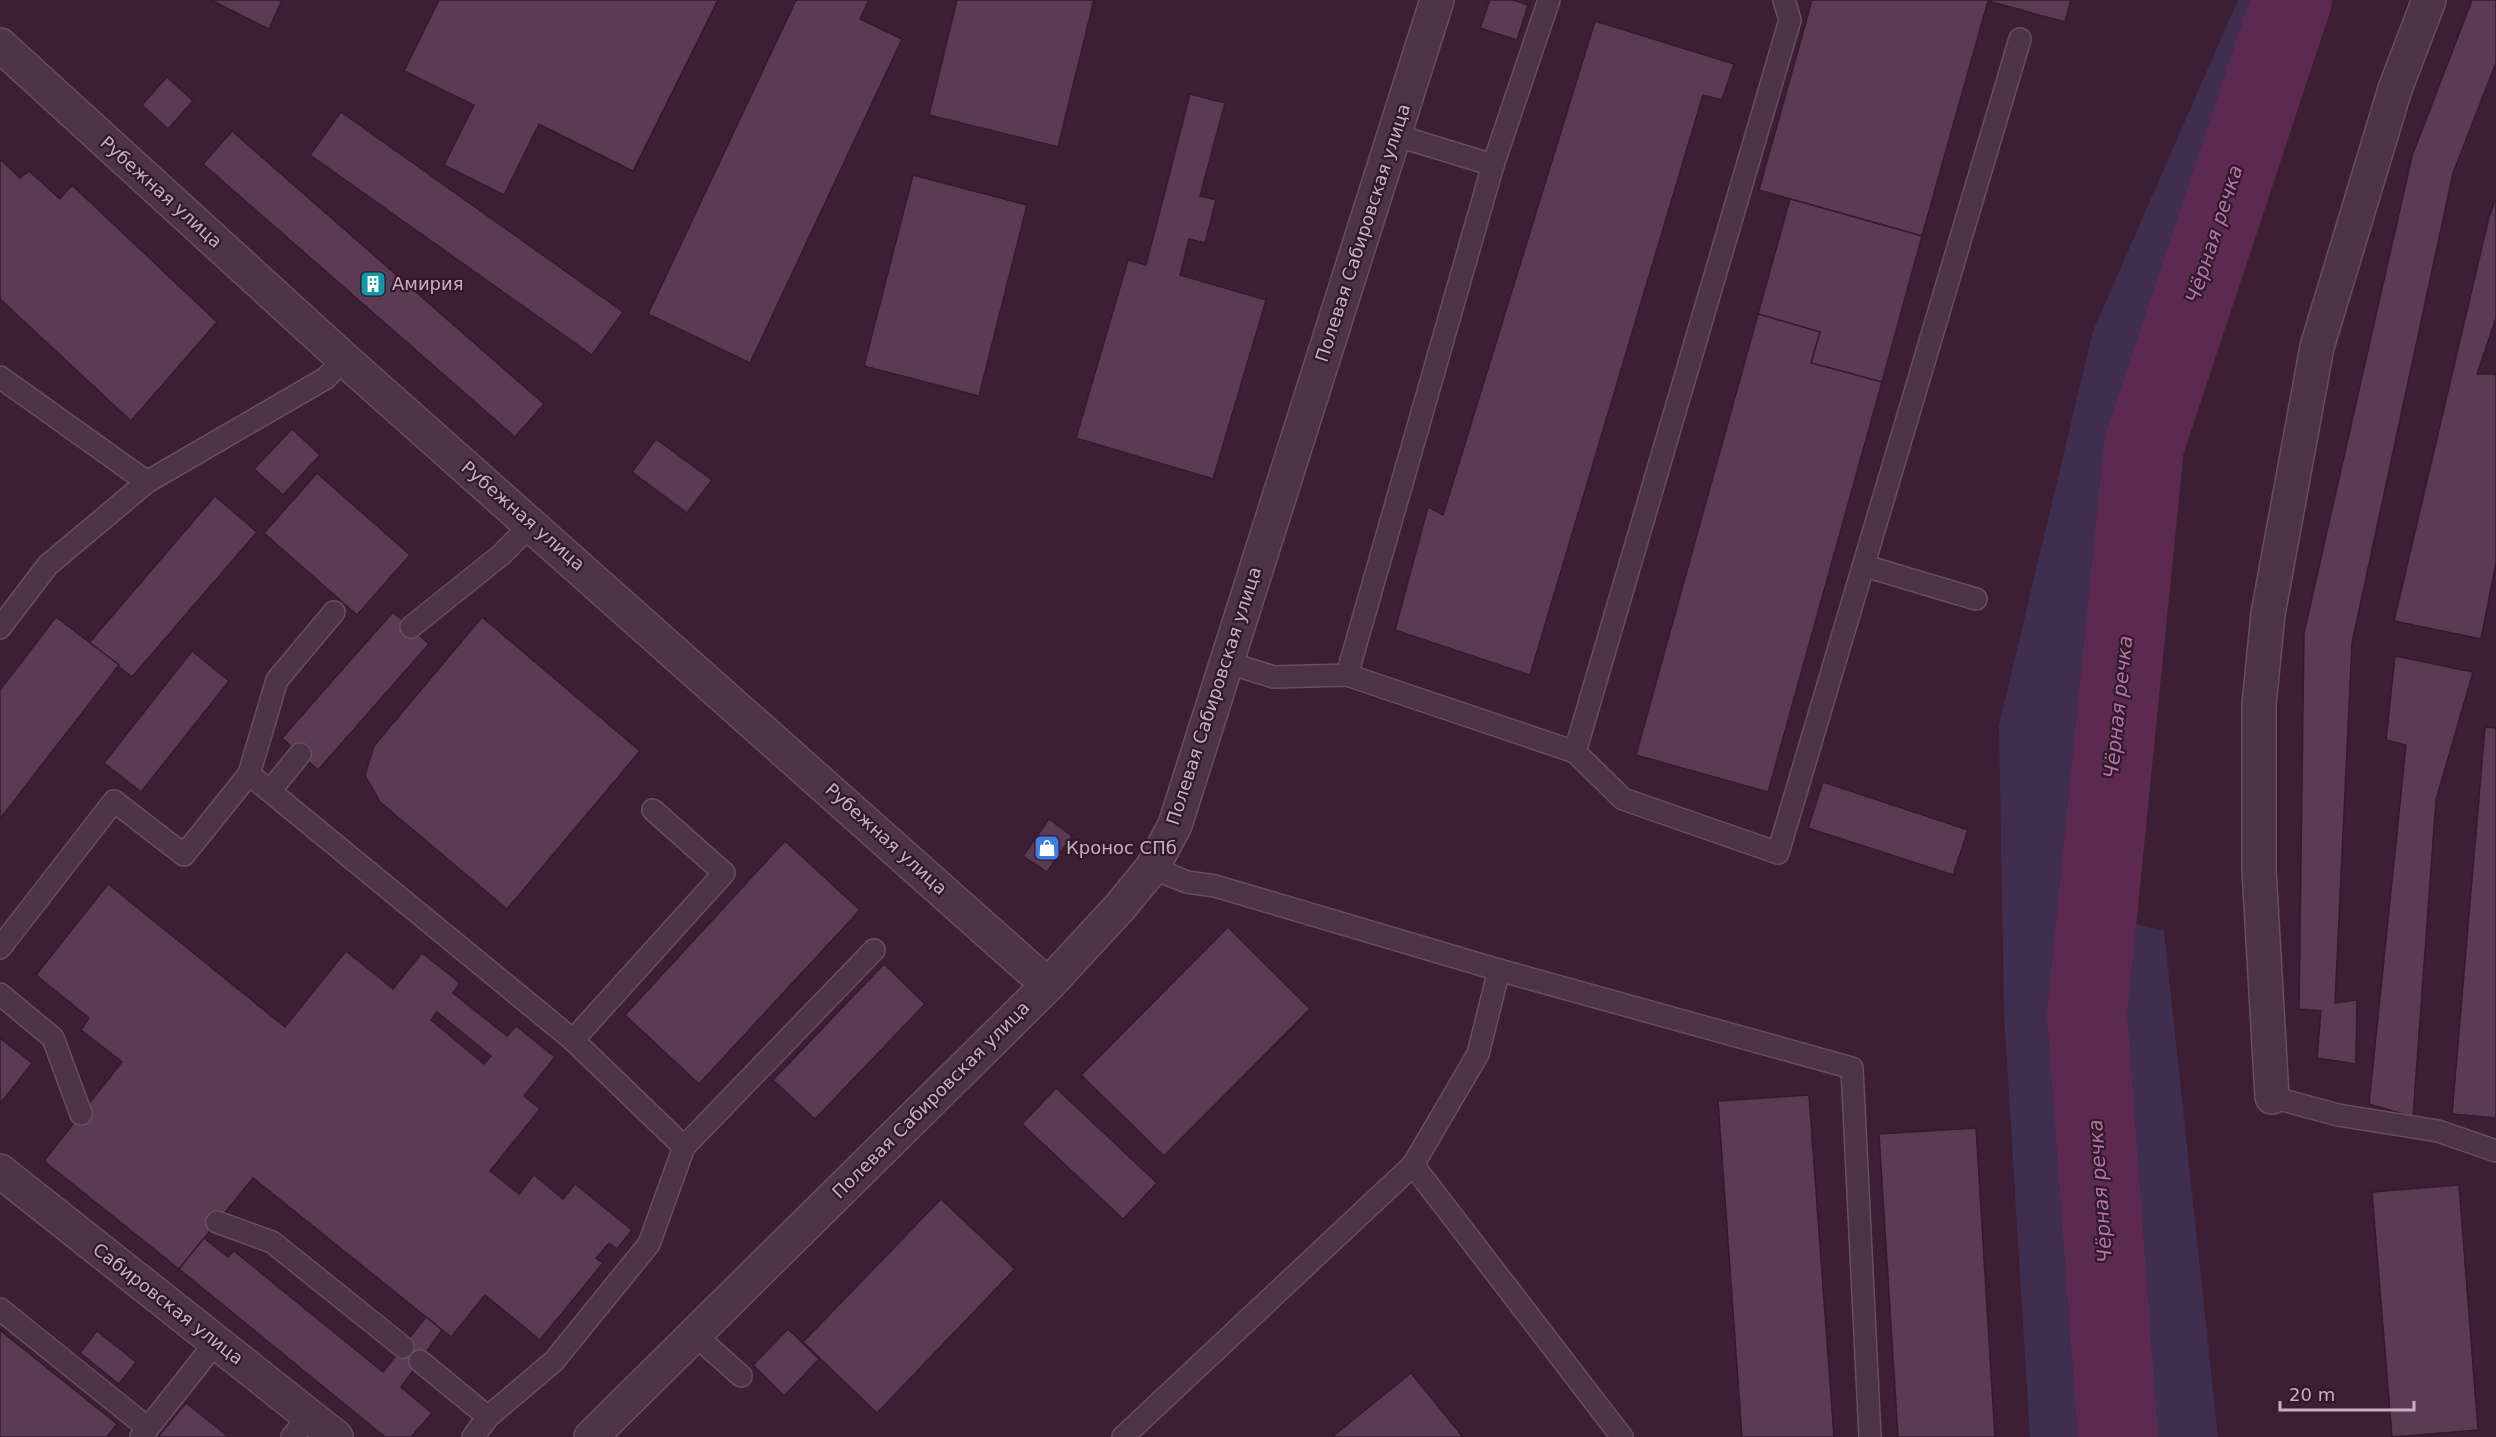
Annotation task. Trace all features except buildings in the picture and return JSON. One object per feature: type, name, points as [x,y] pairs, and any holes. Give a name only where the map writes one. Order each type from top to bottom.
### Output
[{"type":"street","name":"Полевая Сабировская улица","points":[[591,1437],[1048,985],[1152,868],[1174,825],[1437,0]]},
{"type":"street","points":[[2272,1097],[2259,870],[2259,705],[2268,614],[2317,347],[2395,89],[2429,0]]},
{"type":"street","name":"Рубежная улица","points":[[0,45],[344,359],[1048,985]]},
{"type":"street","name":"Сабировская улица","points":[[0,1171],[216,1342],[301,1426],[336,1437]]},
{"type":"lane","points":[[1347,675],[1493,165],[1549,0]]},
{"type":"lane","points":[[1575,752],[1790,20],[1784,0]]},
{"type":"lane","points":[[1225,662],[1274,677],[1347,675],[1575,752],[1623,798],[1778,853],[2020,39]]},
{"type":"lane","points":[[1395,135],[1493,165]]},
{"type":"lane","points":[[0,628],[48,565],[147,482],[326,378],[344,359]]},
{"type":"lane","points":[[0,376],[147,482]]},
{"type":"lane","points":[[411,627],[501,555],[532,524]]},
{"type":"lane","points":[[1865,566],[1976,599]]},
{"type":"lane","points":[[0,948],[114,801],[184,855],[249,774],[277,681],[334,612]]},
{"type":"lane","points":[[270,791],[300,754]]},
{"type":"lane","points":[[249,774],[573,1040],[684,1147]]},
{"type":"lane","points":[[573,1040],[724,873],[653,810]]},
{"type":"lane","points":[[1152,868],[1187,882],[1215,886],[1499,970],[1852,1068],[1870,1437]]},
{"type":"lane","points":[[473,1437],[488,1417],[554,1361],[649,1244],[684,1147],[874,950]]},
{"type":"lane","points":[[1123,1437],[1413,1165],[1478,1054],[1499,970]]},
{"type":"lane","points":[[0,994],[53,1038],[81,1114]]},
{"type":"lane","points":[[2272,1097],[2338,1115],[2438,1131],[2496,1151]]},
{"type":"lane","points":[[1413,1165],[1622,1437]]},
{"type":"lane","points":[[217,1222],[272,1242],[403,1347]]},
{"type":"lane","points":[[0,1309],[145,1433],[216,1342]]},
{"type":"lane","points":[[694,1334],[741,1376]]},
{"type":"lane","points":[[420,1361],[488,1417]]},
{"type":"shaded area","points":[[2238,0],[2281,0],[2132,439],[2092,790],[2077,1002],[2108,1437],[2030,1437],[2004,1014],[1999,725],[2093,331]]},
{"type":"shaded area","points":[[2120,920],[2164,931],[2218,1437],[2154,1437],[2119,1083]]},
{"type":"waterway","name":"Чёрная речка","points":[[2118,1437],[2087,1014],[2144,446],[2292,0]]},
{"type":"place","name":"Амирия","points":[[373,284]]},
{"type":"place","name":"Кронос СПб","points":[[1047,848]]}]
